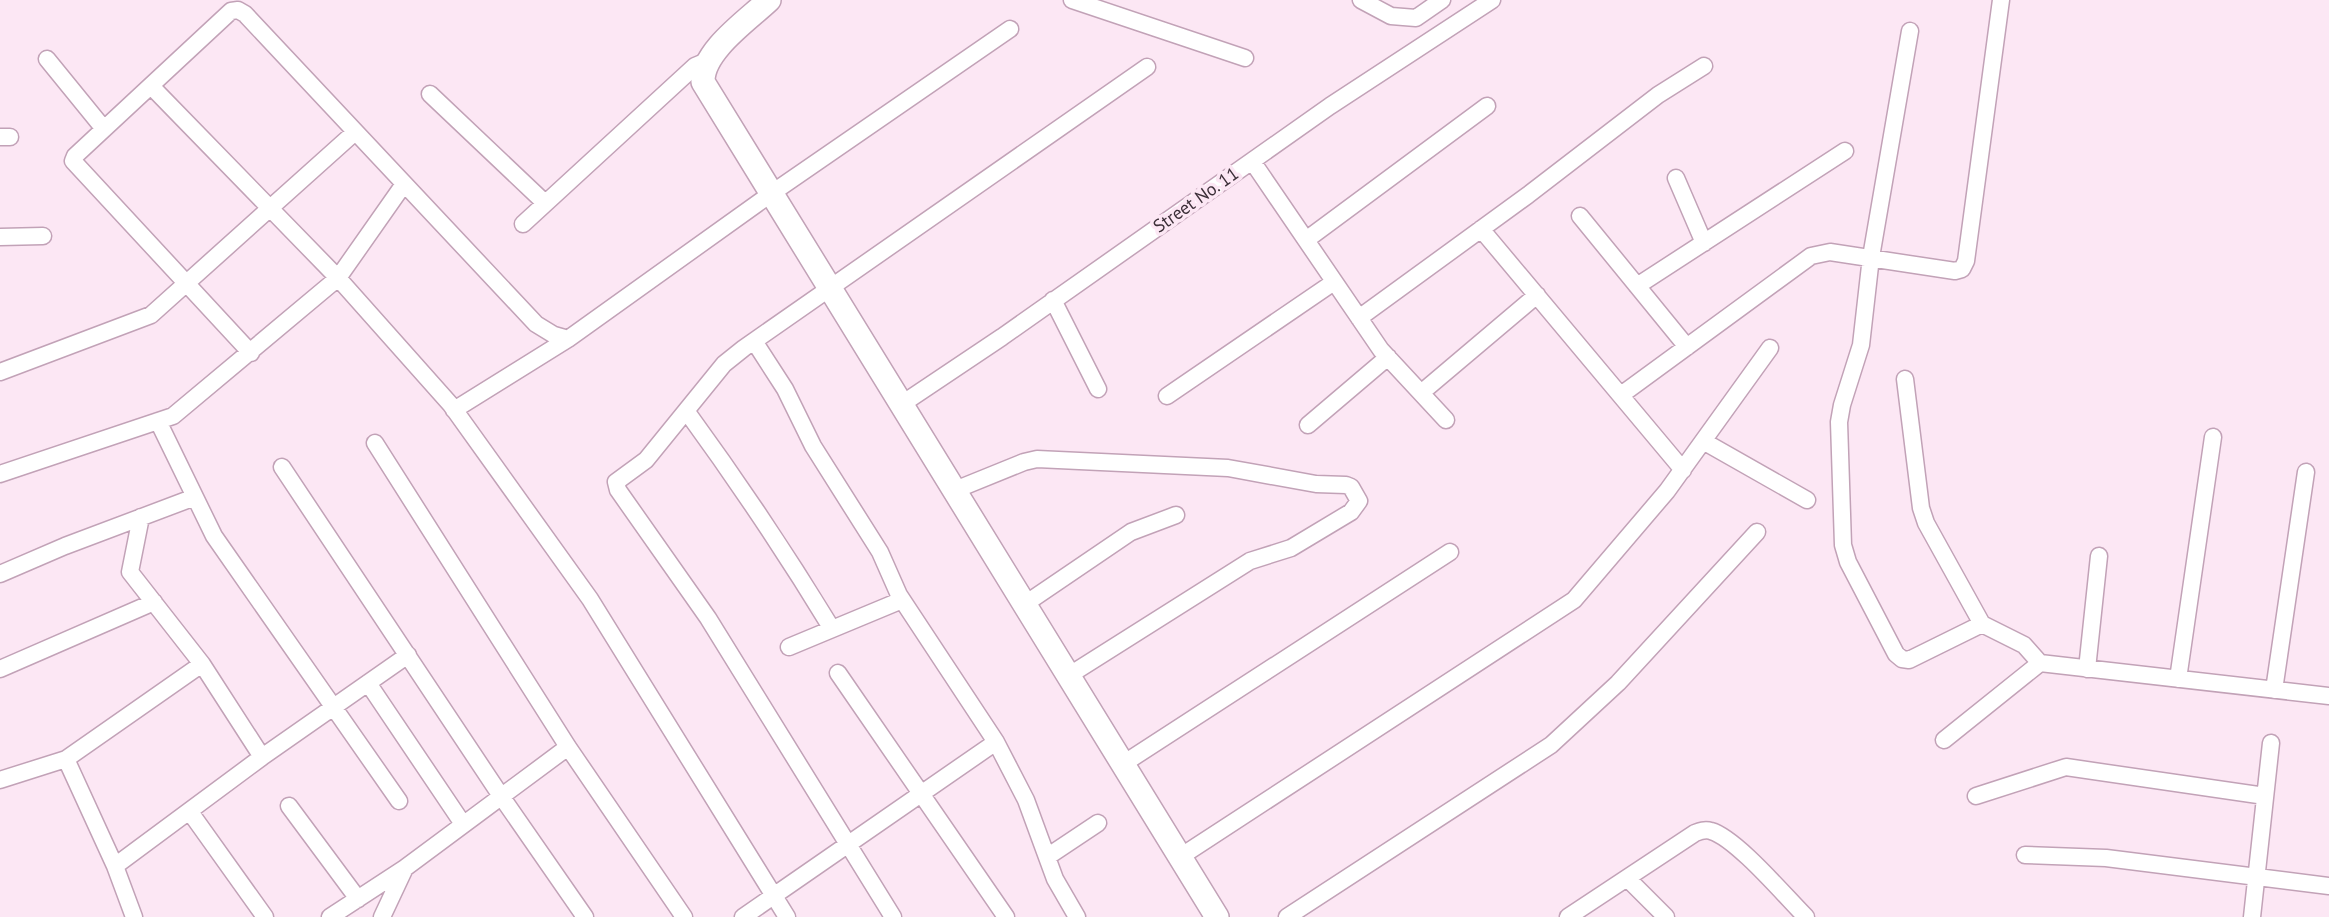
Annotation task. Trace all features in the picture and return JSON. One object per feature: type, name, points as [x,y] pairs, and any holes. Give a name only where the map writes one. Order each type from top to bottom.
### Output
[{"type":"street","points":[[769,0],[707,61],[703,82],[1217,917]]},
{"type":"street","points":[[1072,0],[1245,58]]},
{"type":"street","points":[[1362,0],[1391,16],[1416,18],[1443,0]]},
{"type":"street","points":[[1621,395],[1811,257],[1830,252],[1955,271],[1962,269],[1966,261],[2001,0]]},
{"type":"street","name":"Street No. 11","points":[[902,404],[1331,106],[1490,1]]},
{"type":"street","points":[[251,353],[73,161],[75,156],[150,86],[231,11],[241,5],[355,132],[536,324],[554,335],[568,339]]},
{"type":"street","points":[[454,410],[568,339],[772,193],[1010,29]]},
{"type":"street","points":[[1910,32],[1871,257],[1861,345],[1839,422],[1843,545],[1848,562],[1896,654],[1902,659],[1909,660],[1982,624]]},
{"type":"street","points":[[47,59],[104,129]]},
{"type":"street","points":[[523,224],[695,66],[707,61]]},
{"type":"street","points":[[1359,318],[1658,95],[1704,66]]},
{"type":"street","points":[[894,917],[708,618],[616,486],[616,482],[658,448],[724,363],[1147,67]]},
{"type":"street","points":[[150,86],[338,278],[454,410],[590,599],[787,917]]},
{"type":"street","points":[[430,94],[545,203]]},
{"type":"street","points":[[1306,240],[1487,106]]},
{"type":"street","points":[[0,372],[151,315],[355,132]]},
{"type":"street","points":[[1637,286],[1845,151]]},
{"type":"street","points":[[1252,161],[1388,357],[1447,420]]},
{"type":"street","points":[[1676,178],[1704,243]]},
{"type":"street","points":[[0,474],[173,416],[338,278],[404,184]]},
{"type":"street","points":[[1580,215],[1687,347]]},
{"type":"street","points":[[1481,229],[1683,470]]},
{"type":"street","points":[[0,237],[43,236]]},
{"type":"street","points":[[1167,396],[1334,282]]},
{"type":"street","points":[[1421,393],[1536,295]]},
{"type":"street","points":[[1053,300],[1098,388]]},
{"type":"street","points":[[754,341],[785,389],[813,446],[880,552],[902,600],[996,742],[1026,800],[1055,879],[1077,917]]},
{"type":"street","points":[[1180,857],[1574,600],[1667,491],[1770,348]]},
{"type":"street","points":[[1308,425],[1388,357]]},
{"type":"street","points":[[1905,379],[1921,508],[1982,624],[2024,645],[2040,663],[2329,696]]},
{"type":"street","points":[[687,412],[739,484],[832,629]]},
{"type":"street","points":[[158,421],[214,536],[399,801]]},
{"type":"street","points":[[2178,679],[2213,437]]},
{"type":"street","points":[[1703,441],[1807,500]]},
{"type":"street","points":[[375,443],[568,747],[684,917]]},
{"type":"street","points":[[955,490],[1024,461],[1037,459],[1228,468],[1316,484],[1341,484],[1351,487],[1359,501],[1351,512],[1291,548],[1250,561],[1068,676]]},
{"type":"street","points":[[282,467],[585,917]]},
{"type":"street","points":[[2274,690],[2306,472]]},
{"type":"street","points":[[0,575],[195,497]]},
{"type":"street","points":[[1025,604],[1131,532],[1176,515]]},
{"type":"street","points":[[141,517],[130,572],[202,664],[262,757]]},
{"type":"street","points":[[1287,917],[1551,746],[1618,683],[1757,532]]},
{"type":"street","points":[[1123,764],[1450,552]]},
{"type":"street","points":[[2087,669],[2099,556]]},
{"type":"street","points":[[789,646],[902,600]]},
{"type":"street","points":[[0,669],[154,602]]},
{"type":"street","points":[[115,866],[262,757],[408,655]]},
{"type":"street","points":[[1944,740],[2040,663]]},
{"type":"street","points":[[0,780],[66,759],[202,664]]},
{"type":"street","points":[[838,673],[1006,917]]},
{"type":"street","points":[[368,683],[463,824]]},
{"type":"street","points":[[743,917],[996,742]]},
{"type":"street","points":[[2252,917],[2271,743]]},
{"type":"street","points":[[330,917],[405,868],[568,747]]},
{"type":"street","points":[[66,759],[115,866],[134,917]]},
{"type":"street","points":[[1976,796],[2066,767],[2265,796]]},
{"type":"street","points":[[289,806],[358,899]]},
{"type":"street","points":[[190,811],[265,917]]},
{"type":"street","points":[[1047,857],[1098,822]]},
{"type":"street","points":[[1568,917],[1703,830],[1723,837],[1746,856],[1805,917]]},
{"type":"street","points":[[2025,855],[2106,858],[2329,886]]},
{"type":"street","points":[[386,916],[405,868]]},
{"type":"street","points":[[1627,878],[1666,917]]}]
